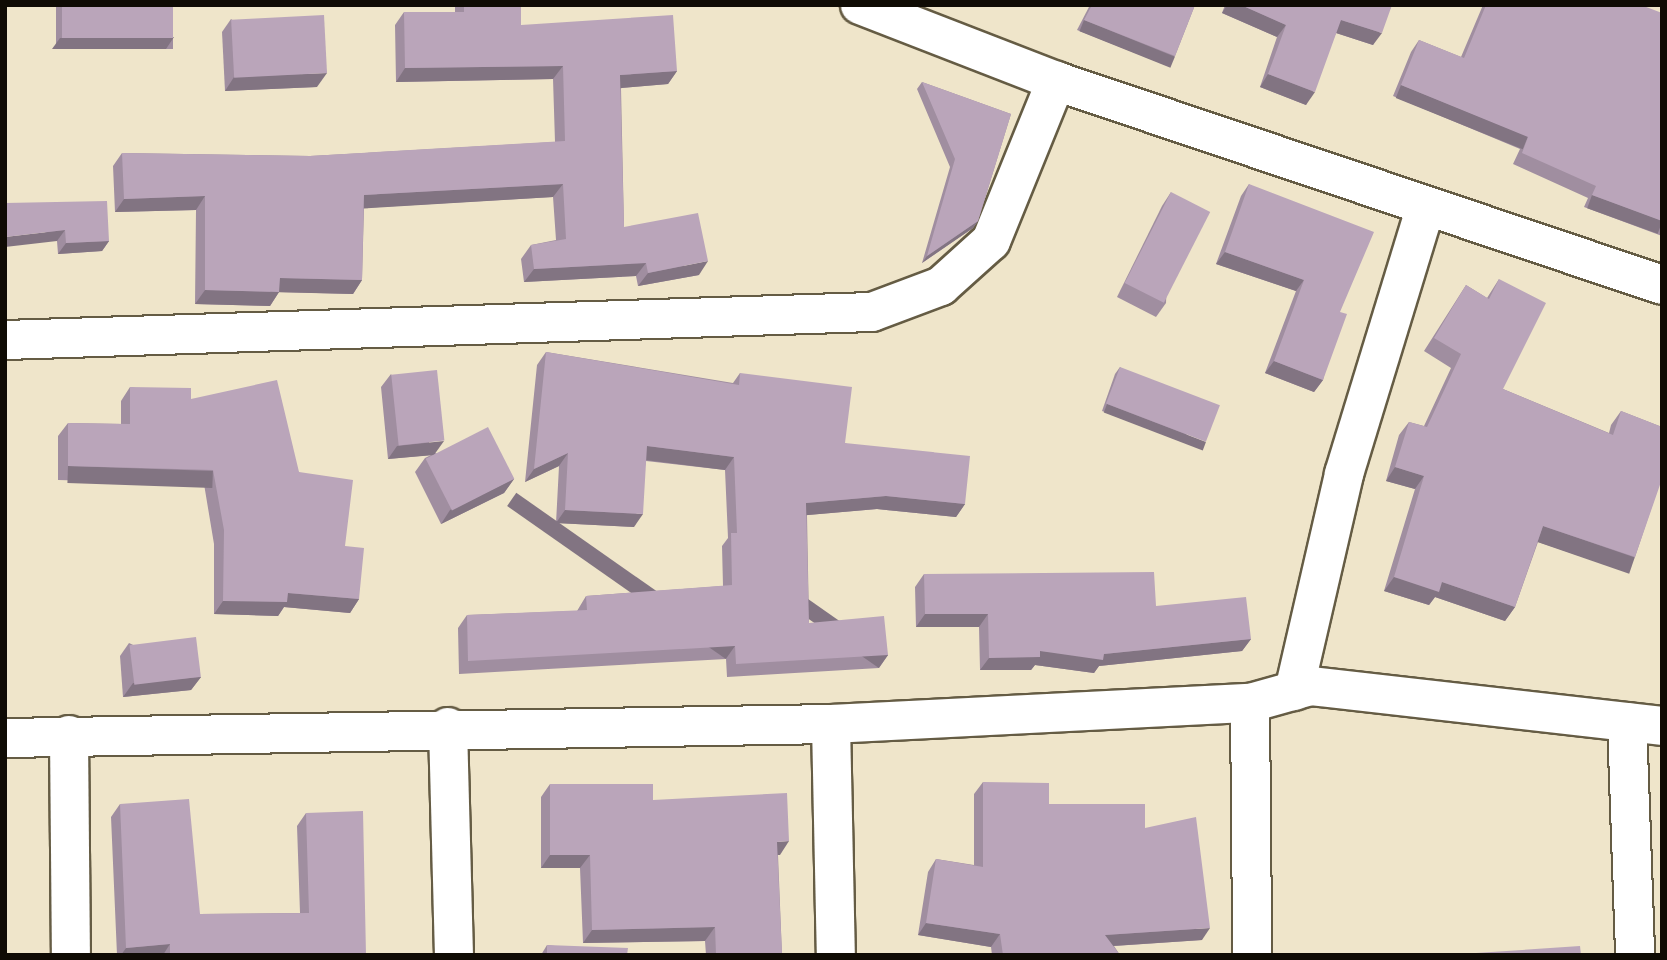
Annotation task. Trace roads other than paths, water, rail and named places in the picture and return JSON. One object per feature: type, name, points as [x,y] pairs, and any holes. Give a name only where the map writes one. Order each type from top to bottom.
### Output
[{"type":"street","points":[[860,5],[1056,81],[1425,209],[1662,285]]},
{"type":"street","points":[[5,340],[872,312],[940,286],[991,241],[1056,81]]},
{"type":"street","points":[[1294,691],[1344,474],[1425,209]]},
{"type":"street","points":[[5,738],[448,727],[831,724],[1250,703],[1294,691],[1339,686],[1645,724],[1635,955]]},
{"type":"street","points":[[1250,703],[1252,955]]},
{"type":"street","points":[[831,724],[836,955]]},
{"type":"street","points":[[448,727],[454,955]]},
{"type":"street","points":[[69,735],[71,955]]}]
